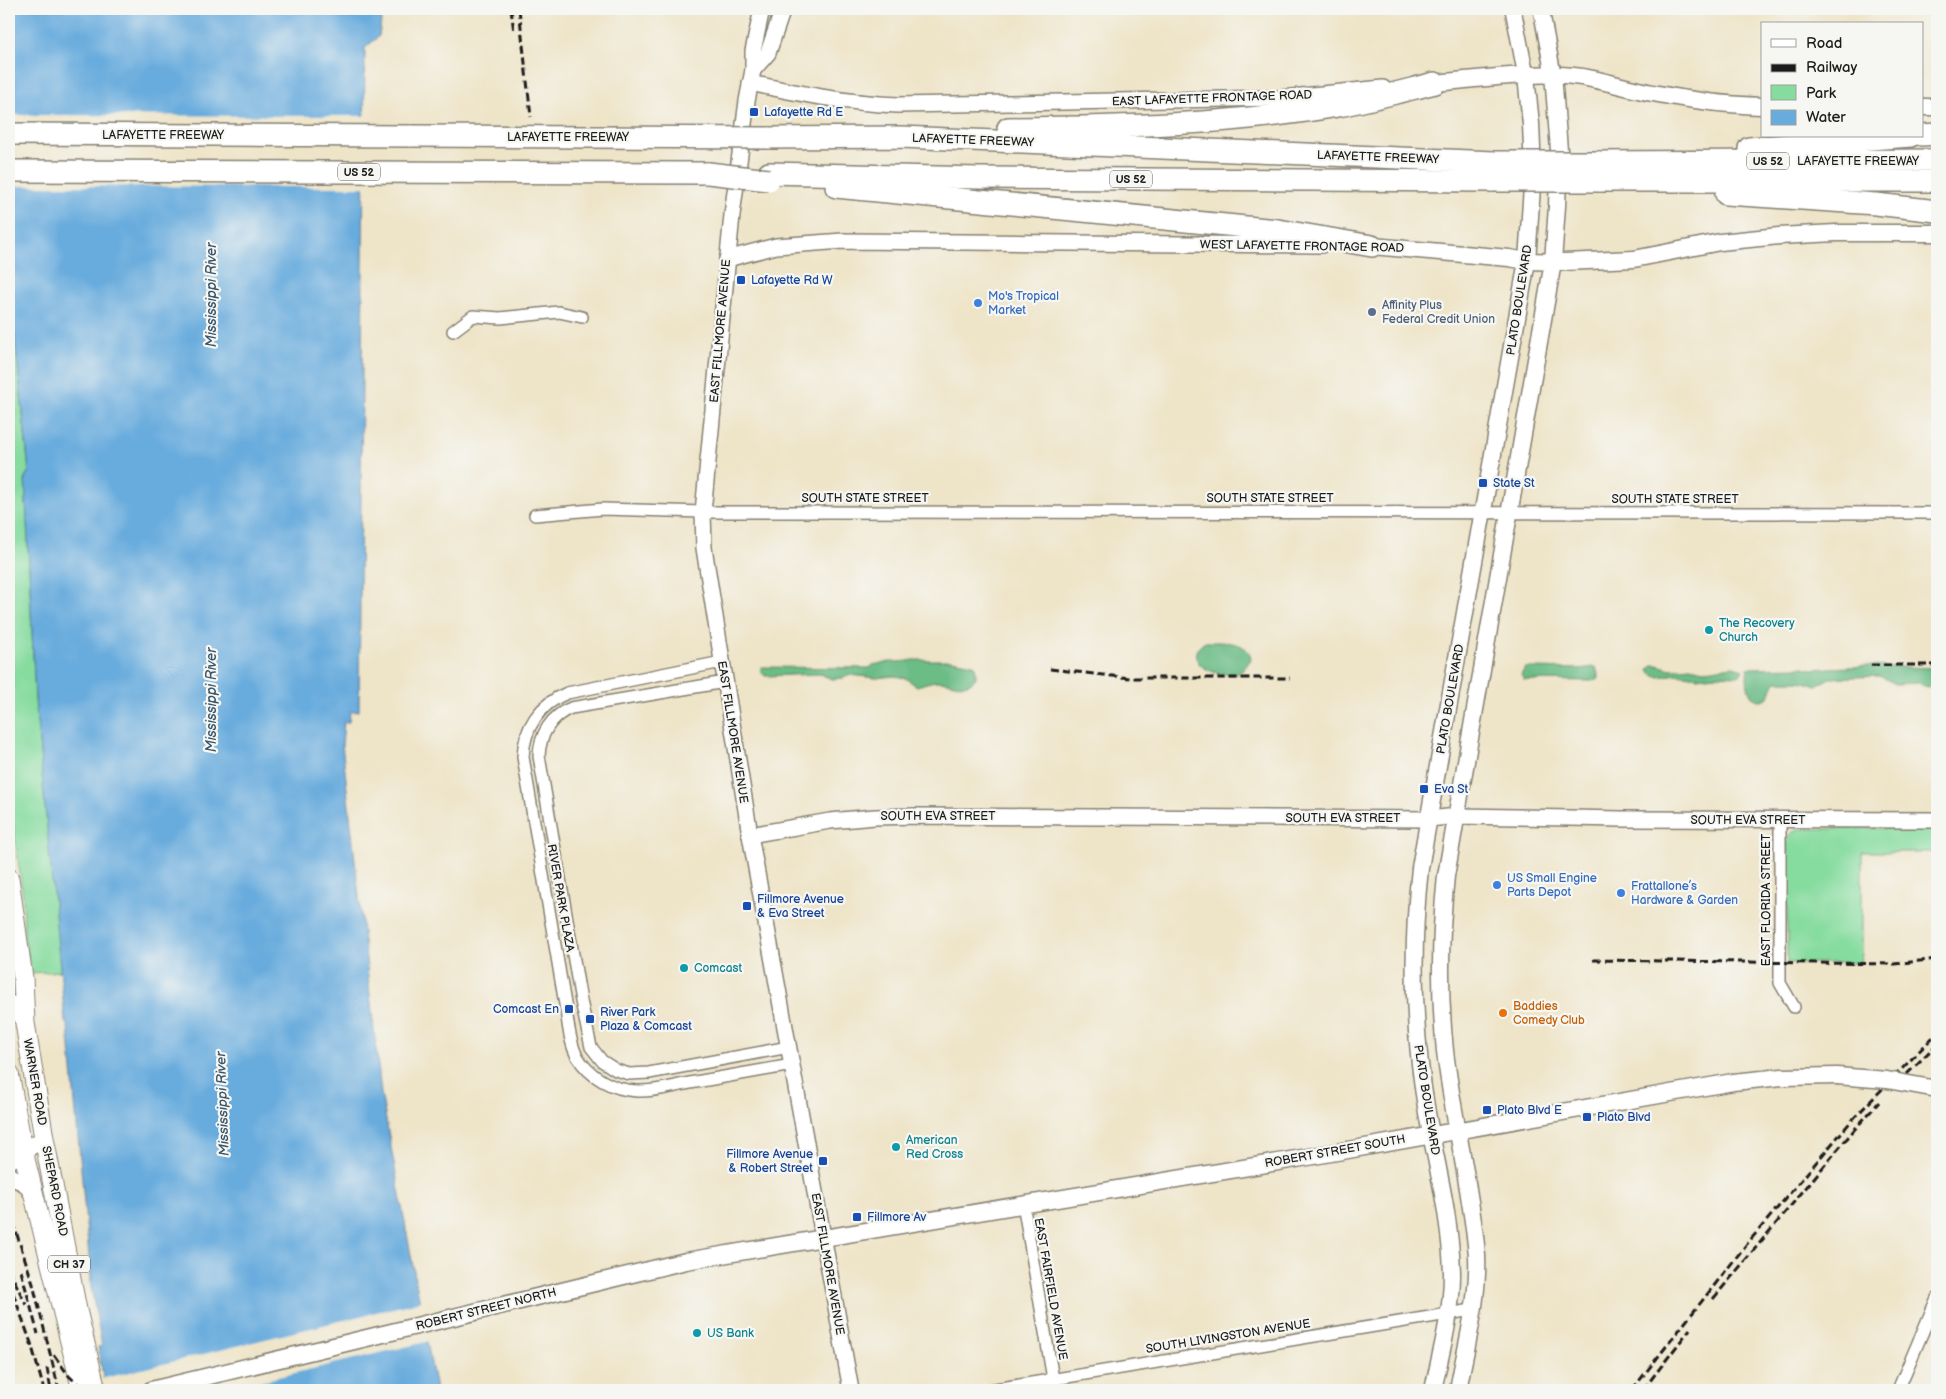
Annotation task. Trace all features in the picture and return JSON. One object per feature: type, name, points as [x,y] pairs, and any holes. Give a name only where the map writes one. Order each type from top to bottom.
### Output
[{"type":"highway","points":[[901,137],[980,129],[1103,127],[1218,122],[1340,106],[1435,83]]},
{"type":"highway","name":"LAFAYETTE FREEWAY","points":[[9,134],[901,137],[1494,172]]},
{"type":"highway","points":[[1924,135],[1937,134]]},
{"type":"highway","points":[[1605,171],[1741,149],[1885,138]]},
{"type":"highway","name":"LAFAYETTE FREEWAY","points":[[769,177],[989,178],[1605,171],[1937,160]]},
{"type":"highway","name":"US 52","points":[[9,171],[708,173],[769,177]]},
{"type":"highway","points":[[1605,171],[1695,192],[1876,204],[1937,211]]},
{"type":"highway","name":"LAFAYETTE FREEWAY","points":[[1605,171],[1937,181]]},
{"type":"highway","points":[[769,177],[926,197],[1071,209],[1278,230],[1372,246]]},
{"type":"highway","name":"WARNER ROAD","points":[[9,878],[23,978],[25,1023],[44,1138]]},
{"type":"highway","name":"WARNER ROAD","points":[[9,1073],[16,1156]]},
{"type":"highway","name":"SHEPARD ROAD","points":[[44,1138],[77,1310],[96,1390]]},
{"type":"highway","name":"SHEPARD ROAD","points":[[16,1156],[36,1201],[82,1390]]},
{"type":"main road","name":"EAST LAFAYETTE FRONTAGE ROAD","points":[[1435,83],[1553,74],[1582,77],[1653,93],[1739,106],[1761,106]]},
{"type":"main road","name":"PLATO BOULEVARD","points":[[1458,1390],[1478,1272],[1473,1220],[1444,1036],[1440,939],[1446,876],[1553,262],[1559,150],[1553,74]]},
{"type":"main road","name":"PLATO BOULEVARD","points":[[1433,1390],[1448,1314],[1452,1276],[1447,1216],[1421,1072],[1415,1017],[1415,911],[1420,868],[1527,261],[1533,172],[1526,76]]},
{"type":"main road","points":[[1924,107],[1937,107]]},
{"type":"main road","name":"WEST LAFAYETTE FRONTAGE ROAD","points":[[1372,246],[1553,262],[1634,259],[1720,242],[1779,236],[1836,233],[1937,233]]},
{"type":"main road","points":[[9,1003],[18,1010],[25,1023]]},
{"type":"main road","name":"ROBERT STREET SOUTH","points":[[823,1237],[1432,1135],[1733,1082],[1782,1077],[1837,1076],[1887,1080],[1937,1089]]},
{"type":"main road","points":[[16,1156],[44,1138]]},
{"type":"main road","points":[[9,1176],[25,1184],[31,1190],[36,1201]]},
{"type":"main road","name":"ROBERT STREET NORTH","points":[[151,1390],[662,1266],[823,1237]]},
{"type":"street","name":"EAST FILLMORE AVENUE","points":[[762,9],[753,51],[752,76],[727,259],[703,512],[704,548],[750,835],[851,1390]]},
{"type":"street","points":[[752,76],[768,53],[783,9]]},
{"type":"street","name":"PLATO BOULEVARD","points":[[1513,9],[1526,76]]},
{"type":"street","name":"PLATO BOULEVARD","points":[[1541,9],[1553,74]]},
{"type":"street","name":"EAST LAFAYETTE FRONTAGE ROAD","points":[[752,76],[820,98],[898,105],[1281,98],[1435,83]]},
{"type":"street","name":"WEST LAFAYETTE FRONTAGE ROAD","points":[[727,259],[776,246],[843,241],[1372,246]]},
{"type":"street","points":[[453,331],[473,316],[500,318],[559,312],[582,317]]},
{"type":"street","name":"SOUTH STATE STREET","points":[[535,515],[603,509],[703,512],[1937,513]]},
{"type":"street","name":"RIVER PARK PLAZA","points":[[722,662],[567,693],[554,698],[544,706],[528,729],[523,743],[523,757],[565,1004],[576,1054],[592,1074],[610,1085],[626,1089],[650,1090],[792,1065]]},
{"type":"street","name":"RIVER PARK PLAZA","points":[[725,682],[571,708],[555,718],[542,736],[539,745],[539,756],[581,1001],[591,1047],[602,1061],[616,1070],[629,1074],[649,1073],[789,1047]]},
{"type":"street","name":"SOUTH EVA STREET","points":[[750,835],[830,821],[917,816],[1429,818],[1457,816],[1620,820],[1937,820]]},
{"type":"street","name":"EAST FLORIDA STREET","points":[[1780,820],[1780,983],[1794,1007]]},
{"type":"street","name":"EAST FAIRFIELD AVENUE","points":[[1023,1203],[1053,1379]]},
{"type":"street","points":[[1898,1390],[1937,1298]]},
{"type":"street","name":"SOUTH LIVINGSTON AVENUE","points":[[989,1390],[1472,1310]]},
{"type":"green space","points":[[9,281],[29,471],[25,477],[35,699],[61,971],[31,973],[24,936],[23,896],[9,796]]},
{"type":"green space","points":[[1206,642],[1226,642],[1240,645],[1249,653],[1251,659],[1244,669],[1237,674],[1211,671],[1200,664],[1197,657],[1199,647]]},
{"type":"green space","points":[[913,660],[952,660],[973,664],[975,665],[976,677],[968,684],[963,685],[938,681],[917,686],[905,678],[894,676],[876,678],[849,675],[843,678],[832,679],[820,674],[765,676],[760,671],[761,667],[869,668],[879,664]]},
{"type":"green space","points":[[1653,665],[1671,669],[1690,667],[1705,670],[1733,666],[1743,669],[1739,676],[1715,675],[1697,677],[1677,674],[1659,677],[1651,673],[1649,669]]},
{"type":"green space","points":[[1867,666],[1937,668],[1937,679],[1932,685],[1927,687],[1918,683],[1896,684],[1879,676],[1830,678],[1816,685],[1800,681],[1777,681],[1772,687],[1769,697],[1762,700],[1757,700],[1753,697],[1747,680],[1748,668],[1803,667],[1812,669]]},
{"type":"green space","points":[[1596,667],[1599,678],[1592,681],[1524,680],[1521,675],[1525,668],[1579,669]]},
{"type":"green space","points":[[1937,828],[1937,852],[1862,852],[1862,954],[1860,963],[1787,963],[1787,841],[1789,835],[1797,829]]},
{"type":"water","name":"Mississippi River","points":[[9,9],[388,9],[381,21],[379,36],[365,48],[359,711],[350,712],[349,722],[344,722],[342,744],[381,1093],[436,1390],[115,1390],[114,1386],[105,1388],[98,1347],[102,1346],[90,1281],[68,1026],[65,1022],[35,699],[25,477],[29,471],[9,281]]},
{"type":"pier","points":[[9,115],[367,116],[366,187],[9,186]]},
{"type":"pier","points":[[422,1301],[430,1341],[223,1390],[105,1390],[101,1379]]},
{"type":"railway","points":[[511,9],[514,32]]},
{"type":"railway","points":[[519,9],[531,117]]},
{"type":"railway","points":[[1871,665],[1937,665]]},
{"type":"railway","points":[[1050,669],[1130,678],[1290,678]]},
{"type":"railway","points":[[1593,960],[1894,964],[1937,959]]},
{"type":"railway","points":[[1632,1390],[1746,1245],[1853,1119],[1937,1033]]},
{"type":"railway","points":[[1907,1074],[1937,1044]]},
{"type":"railway","points":[[1713,1299],[1879,1102]]},
{"type":"railway","points":[[9,1210],[33,1284],[59,1390]]},
{"type":"railway","points":[[9,1269],[26,1305]]},
{"type":"railway","points":[[21,1271],[38,1334]]},
{"type":"railway","points":[[13,1293],[31,1343],[44,1390]]},
{"type":"railway","points":[[1643,1390],[1690,1329]]},
{"type":"railway","points":[[54,1355],[69,1376],[84,1390]]},
{"type":"railway","points":[[47,1368],[51,1390]]},
{"type":"place","name":"Lafayette Rd E","points":[[754,112]]},
{"type":"place","name":"Lafayette Rd W","points":[[741,280]]},
{"type":"place","name":"Mo's Tropical Market","points":[[978,303]]},
{"type":"place","name":"Affinity Plus Federal Credit Union","points":[[1372,312]]},
{"type":"place","name":"State St","points":[[1483,483]]},
{"type":"place","name":"The Recovery Church","points":[[1709,630]]},
{"type":"place","name":"Eva St","points":[[1424,789]]},
{"type":"place","name":"US Small Engine Parts Depot","points":[[1497,885]]},
{"type":"place","name":"Frattallone’s Hardware & Garden","points":[[1621,893]]},
{"type":"place","name":"Fillmore Avenue & Eva Street","points":[[747,906]]},
{"type":"place","name":"Comcast","points":[[684,968]]},
{"type":"place","name":"Comcast En","points":[[569,1009]]},
{"type":"place","name":"Baddies Comedy Club","points":[[1503,1013]]},
{"type":"place","name":"River Park Plaza & Comcast","points":[[590,1019]]},
{"type":"place","name":"Plato Blvd E","points":[[1487,1110]]},
{"type":"place","name":"Plato Blvd","points":[[1587,1117]]},
{"type":"place","name":"American Red Cross","points":[[896,1147]]},
{"type":"place","name":"Fillmore Avenue & Robert Street","points":[[823,1161]]},
{"type":"place","name":"Fillmore Av","points":[[857,1217]]},
{"type":"place","name":"US Bank","points":[[697,1333]]}]
